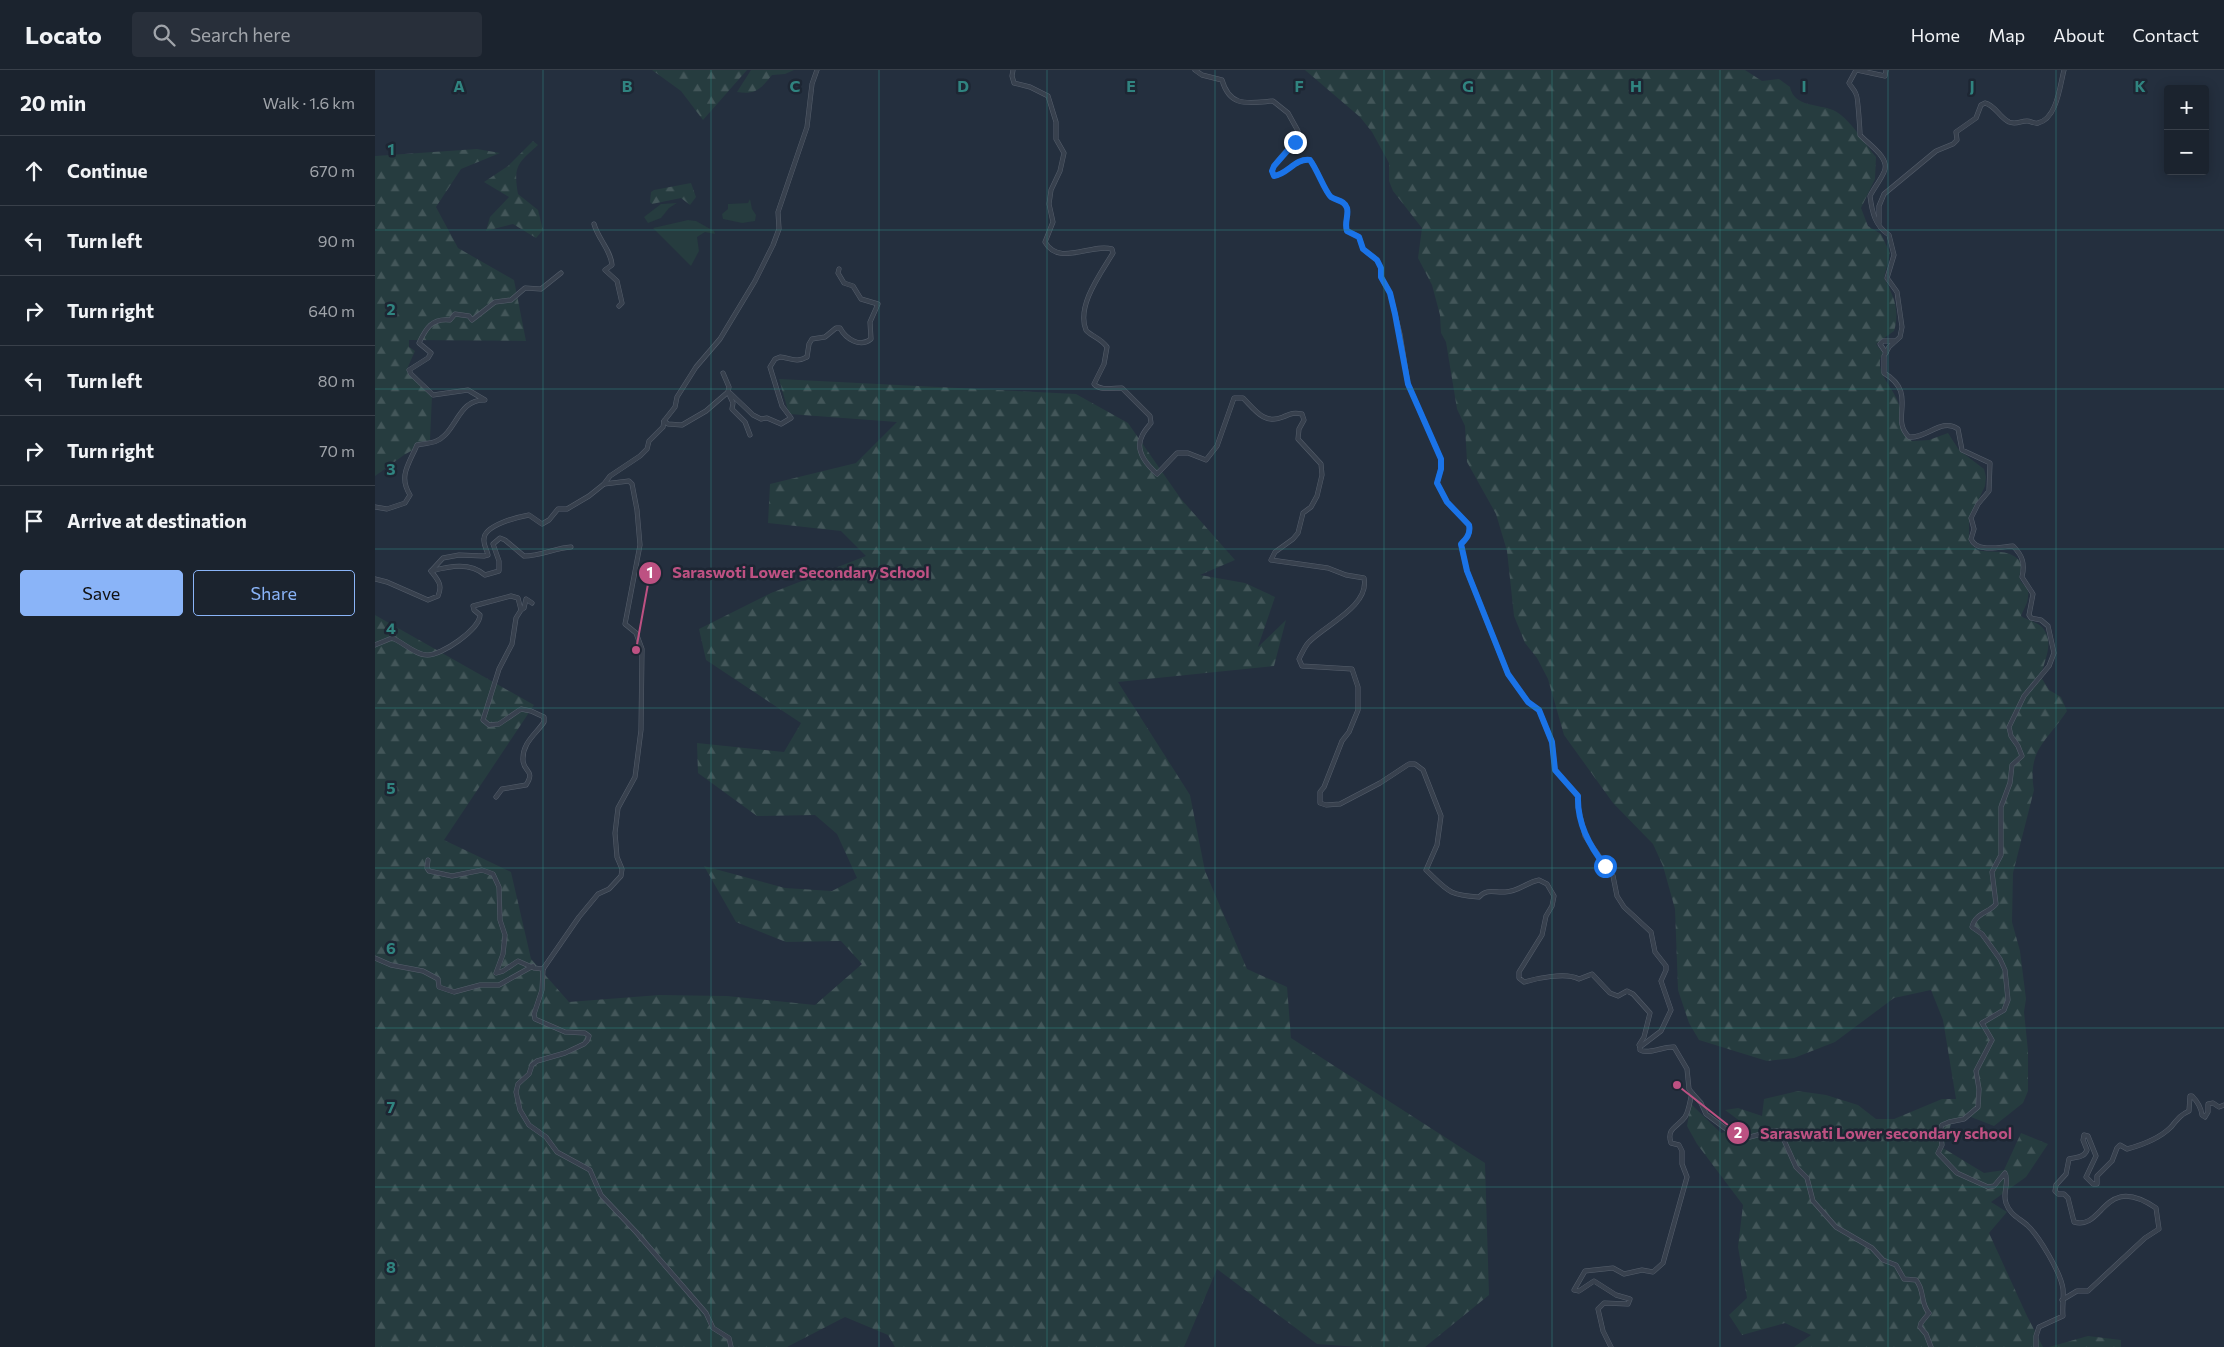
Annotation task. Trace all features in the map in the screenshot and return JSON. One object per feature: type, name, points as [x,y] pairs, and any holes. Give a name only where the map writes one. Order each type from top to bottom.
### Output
[{"type":"street","points":[[431,571],[443,558],[488,555],[483,539],[485,534],[495,525],[529,516],[542,524],[545,523],[558,509],[572,506],[605,484],[610,476],[640,456],[647,449],[649,441],[663,426],[664,420],[675,407],[677,397],[696,367],[720,339],[744,300],[773,245],[779,229],[778,212],[807,127],[812,84],[817,70]]},
{"type":"street","points":[[1013,70],[1014,83],[1030,87],[1048,96],[1056,122],[1056,139],[1064,153],[1060,170],[1051,190],[1049,204],[1053,222],[1045,242],[1049,250],[1058,254],[1106,248],[1112,250],[1113,253],[1087,297],[1086,329],[1090,334],[1101,339],[1107,347],[1107,355],[1094,384],[1102,388],[1122,388],[1150,416],[1151,423],[1141,436],[1140,445],[1141,455],[1146,464],[1157,474],[1177,453],[1188,452],[1206,460],[1217,446],[1234,398],[1243,398],[1263,418],[1273,419],[1294,412],[1302,414],[1304,420],[1299,429],[1298,439],[1321,464],[1322,475],[1317,496],[1311,507],[1303,514],[1298,533],[1275,552],[1271,560],[1328,568],[1346,575],[1364,578],[1366,586],[1361,596],[1350,609],[1309,642],[1299,659],[1302,666],[1352,669],[1358,687],[1358,710],[1349,732],[1342,741],[1324,787],[1320,792],[1320,803],[1326,806],[1339,804],[1380,783],[1409,764],[1415,764],[1423,770],[1441,816],[1437,845],[1426,870],[1443,888],[1460,896],[1479,897],[1484,892],[1495,891],[1505,893],[1517,890],[1530,882],[1539,880],[1547,884],[1554,896],[1552,906],[1546,916],[1542,935],[1519,972],[1519,978],[1524,982],[1563,975],[1572,975],[1579,979],[1592,974],[1610,993],[1618,996],[1627,990],[1633,994],[1650,1013],[1644,1036],[1639,1045],[1643,1052],[1667,1046],[1674,1047],[1687,1070],[1689,1089],[1701,1103],[1706,1114],[1723,1129],[1746,1138],[1773,1131],[1778,1132],[1783,1138],[1796,1167],[1807,1178],[1813,1201],[1836,1227],[1872,1248],[1883,1260],[1896,1265],[1904,1279],[1916,1280],[1920,1284],[1924,1295],[1924,1306],[1929,1314],[1920,1327],[1927,1334],[1931,1347]]},
{"type":"street","points":[[1195,70],[1202,76],[1222,80],[1227,94],[1240,102],[1273,101],[1288,113],[1296,126],[1297,135],[1290,149],[1274,166],[1272,171],[1274,176],[1281,175],[1301,160],[1310,160],[1322,178],[1331,197],[1343,202],[1347,208],[1345,224],[1347,231],[1359,237],[1363,249],[1377,260],[1381,268],[1381,277],[1390,293],[1397,321],[1408,384],[1441,459],[1441,469],[1437,483],[1447,502],[1469,525],[1470,530],[1461,544],[1467,571],[1508,674],[1528,702],[1539,710],[1552,742],[1555,770],[1578,796],[1578,807],[1585,836],[1613,876],[1617,896],[1624,907],[1651,932],[1655,952],[1665,966],[1666,970],[1661,982],[1671,1010],[1661,1031],[1640,1047]]},
{"type":"street","points":[[1886,70],[1885,76],[1856,70],[1849,84],[1857,95],[1858,120],[1861,128],[1860,135],[1878,152],[1884,160],[1885,166],[1885,172],[1870,196],[1872,210],[1879,225],[1889,235],[1894,255],[1887,278],[1897,292],[1902,327],[1900,337],[1894,341],[1886,353],[1884,373],[1893,378],[1901,389],[1903,403],[1902,419],[1905,433],[1909,437],[1918,438],[1944,425],[1954,426],[1958,429],[1962,450],[1990,463],[1991,468],[1988,473],[1989,490],[1978,504],[1972,516],[1974,529],[1971,539],[1973,545],[1979,548],[2013,546],[2019,552],[2025,566],[2022,577],[2033,594],[2029,615],[2031,618],[2041,620],[2048,626],[2054,652],[2049,666],[2024,696],[2009,727],[2011,736],[2022,756],[2012,765],[2010,783],[2001,808],[2001,855],[1992,872],[1996,904],[1981,914],[1972,927],[1982,934],[2000,959],[2005,970],[2008,1000],[2004,1010],[1982,1023],[1992,1040],[1976,1071],[1979,1089],[1978,1107],[1964,1120],[1942,1125],[1940,1130],[1942,1144],[1938,1153],[1957,1173],[1988,1187],[1994,1186],[2002,1174],[2005,1173],[2007,1177],[2004,1194],[2006,1203],[2012,1214],[2027,1225],[2056,1268],[2063,1291],[2063,1316],[2039,1327],[2036,1336],[2036,1347]]},
{"type":"street","points":[[1879,225],[1879,206],[1884,194],[1936,151],[1953,144],[1957,140],[1956,132],[1976,118],[1981,105],[1985,103],[1990,104],[2010,123],[2017,124],[2029,121],[2039,123],[2043,121],[2056,105],[2064,70]]},
{"type":"street","points":[[594,224],[597,235],[611,259],[612,265],[605,270],[617,280],[622,303],[619,306]]},
{"type":"street","points":[[729,393],[753,415],[781,424],[791,418],[782,406],[769,368],[775,359],[780,356],[795,361],[803,360],[807,357],[809,344],[813,339],[825,337],[836,328],[840,328],[848,339],[857,342],[866,342],[871,339],[870,322],[878,304],[861,299],[853,286],[844,283],[838,273],[839,269]]},
{"type":"street","points":[[375,507],[387,509],[405,503],[409,495],[404,487],[403,477],[417,446],[433,444],[446,434],[463,408],[478,400],[485,400],[469,390],[433,395],[411,374],[409,370],[428,358],[431,353],[419,343],[430,324],[440,318],[450,320],[455,314],[469,316],[472,320],[495,302],[511,300],[525,288],[541,289],[561,273]]},
{"type":"street","points":[[1886,353],[1880,344],[1883,341],[1894,341]]},
{"type":"street","points":[[723,373],[729,387],[732,410],[745,422],[750,434]]},
{"type":"street","points":[[664,420],[668,424],[682,425],[729,393]]},
{"type":"street","points":[[605,484],[629,481],[632,484],[637,510],[640,545],[639,559],[633,575],[625,624],[636,634],[642,649],[641,730],[635,777],[618,808],[615,833],[617,857],[622,869],[621,876],[609,889],[598,894],[579,917],[543,969],[542,990],[534,1014],[535,1019],[565,1032],[585,1033],[589,1038],[583,1044],[565,1053],[537,1061],[532,1065],[529,1074],[518,1084],[516,1092],[520,1110],[529,1125],[546,1137],[557,1152],[591,1170],[601,1194],[706,1314],[713,1328],[729,1338],[731,1347]]},
{"type":"street","points":[[431,571],[462,566],[480,570],[485,575],[495,574],[499,571],[499,561],[493,544],[500,538],[524,556],[538,556],[563,547],[571,547]]},
{"type":"street","points":[[375,579],[387,582],[429,600],[438,596],[441,589],[439,582],[431,571]]},
{"type":"street","points":[[375,645],[392,638],[425,655],[438,654],[462,639],[477,624],[480,615],[474,610],[473,606],[511,596],[518,598],[521,610]]},
{"type":"street","points":[[496,797],[502,789],[526,785],[530,779],[531,773],[523,762],[526,745],[537,728],[544,722],[544,717],[541,715],[531,710],[521,709],[499,724],[489,725],[483,720],[499,669],[512,644],[516,618],[524,608],[526,599],[532,603]]},
{"type":"street","points":[[428,860],[427,868],[429,871],[453,876],[481,870],[493,874],[499,888],[500,920],[505,934],[503,954],[497,973],[518,960],[543,969]]},
{"type":"street","points":[[375,958],[391,965],[423,971],[438,979],[439,988],[455,992],[480,985],[499,985],[533,966]]},
{"type":"street","points":[[1611,1347],[1603,1331],[1598,1309],[1604,1303],[1627,1304],[1631,1299],[1616,1295],[1594,1281],[1579,1292],[1574,1290],[1585,1271],[1613,1268],[1624,1274],[1642,1270],[1653,1272],[1663,1263],[1687,1177],[1682,1164],[1682,1151],[1679,1146],[1671,1143],[1669,1138],[1671,1129],[1685,1116],[1692,1094]]},
{"type":"street","points":[[2062,1300],[2077,1291],[2088,1290],[2145,1238],[2159,1229],[2156,1208],[2128,1195],[2112,1200],[2091,1220],[2081,1224],[2074,1222],[2068,1198],[2055,1191],[2056,1185],[2066,1174],[2069,1159],[2083,1156],[2086,1153],[2087,1150],[2083,1140],[2084,1134],[2088,1136],[2096,1156],[2086,1177],[2093,1184],[2097,1184],[2097,1176],[2112,1161],[2120,1145],[2127,1148],[2141,1144],[2169,1128],[2181,1114],[2189,1111],[2190,1096],[2193,1096],[2197,1101],[2202,1115],[2205,1117],[2208,1112],[2208,1104],[2213,1103],[2219,1107],[2224,1106]]},
{"type":"green space","points":[[652,70],[747,70],[703,120],[681,91]]},
{"type":"green space","points":[[751,70],[794,70],[785,74],[772,75],[761,87],[753,92],[737,92]]},
{"type":"green space","points":[[1305,70],[1745,70],[1762,81],[1779,79],[1790,87],[1792,93],[1801,101],[1839,113],[1876,157],[1875,179],[1861,208],[1868,226],[1881,234],[1890,253],[1884,278],[1895,304],[1896,324],[1894,331],[1876,344],[1883,353],[1880,359],[1882,372],[1898,402],[1904,432],[1912,441],[1929,440],[1948,433],[1959,450],[1984,469],[1986,477],[1985,486],[1969,520],[1969,542],[1977,550],[2013,555],[2023,564],[2020,577],[2028,592],[2027,602],[2021,616],[2040,625],[2046,633],[2048,646],[2041,677],[2049,690],[2061,697],[2067,711],[2036,755],[2033,765],[2034,790],[2013,873],[2012,922],[2020,951],[2026,999],[2024,1012],[2028,1051],[2028,1091],[2023,1103],[1994,1126],[1971,1117],[1952,1121],[1943,1148],[1984,1173],[2004,1170],[2021,1133],[2048,1144],[2026,1177],[1991,1202],[2007,1212],[1989,1233],[2043,1347],[1794,1347],[1811,1335],[1785,1323],[1742,1335],[1729,1315],[1747,1298],[1738,1247],[1743,1205],[1697,1144],[1687,1126],[1691,1104],[1721,1133],[1748,1127],[1725,1110],[1738,1108],[1762,1116],[1764,1099],[1798,1091],[1826,1095],[1858,1105],[1876,1119],[1894,1119],[1942,1099],[1956,1099],[1943,1020],[1931,990],[1894,998],[1835,1042],[1794,1058],[1767,1061],[1699,1040],[1689,1023],[1678,990],[1675,909],[1663,866],[1653,844],[1613,803],[1564,735],[1548,679],[1537,658],[1525,643],[1514,616],[1507,551],[1496,514],[1467,462],[1465,426],[1457,409],[1446,342],[1441,333],[1440,315],[1432,285],[1418,258],[1422,228],[1393,191],[1389,181],[1389,163],[1372,132],[1360,117]]},
{"type":"green space","points":[[533,141],[538,145],[522,161],[516,177],[518,194],[538,210],[543,230],[536,238],[513,224],[486,231],[490,217],[509,197],[484,182],[508,166]]},
{"type":"green space","points":[[477,149],[500,153],[461,169],[436,207],[458,248],[514,280],[526,341],[409,340],[409,347],[415,351],[407,369],[408,373],[432,396],[430,440],[404,455],[375,476],[375,156]]},
{"type":"green space","points":[[691,183],[696,197],[690,205],[681,198],[652,204],[650,202],[651,192],[654,190]]},
{"type":"green space","points":[[750,199],[752,209],[756,215],[755,221],[742,223],[723,219],[722,214],[728,209],[728,204],[748,203]]},
{"type":"green space","points":[[677,203],[669,208],[661,218],[648,223],[644,217],[661,204]]},
{"type":"green space","points":[[688,220],[696,221],[714,231],[715,234],[705,232],[697,237],[699,251],[691,266],[653,228]]},
{"type":"green space","points":[[779,379],[1076,394],[1128,423],[1181,499],[1235,560],[1200,575],[1245,583],[1275,597],[1258,647],[1286,620],[1274,666],[1118,682],[1190,795],[1205,871],[1247,969],[1287,987],[1291,1038],[1485,1163],[1489,1295],[1425,1347],[1359,1347],[1317,1344],[1217,1269],[1184,1347],[895,1347],[888,1335],[845,1317],[787,1347],[375,1347],[375,615],[534,705],[444,840],[511,872],[531,959],[569,1002],[659,995],[727,996],[815,1005],[862,964],[841,941],[786,942],[736,922],[704,866],[785,888],[832,891],[857,878],[837,834],[815,815],[757,816],[698,773],[697,743],[784,752],[801,723],[706,660],[699,629],[771,593],[866,556],[841,531],[768,523],[770,484],[856,463],[897,422],[789,414]]},
{"type":"green space","points":[[2088,1336],[2121,1340],[2121,1347],[2049,1347]]},
{"type":"place","name":"Saraswoti Lower Secondary School","points":[[636,650]]},
{"type":"place","name":"Saraswati Lower secondary school","points":[[1677,1085]]},
{"type":"route","points":[[1295,142],[1274,166],[1272,171],[1274,176],[1281,175],[1301,160],[1310,160],[1322,178],[1331,197],[1343,202],[1347,208],[1345,224],[1347,231],[1359,237],[1363,249],[1368,255],[1377,260],[1381,268],[1381,277],[1390,293],[1395,314],[1408,384],[1428,434],[1441,459],[1441,469],[1437,483],[1447,502],[1469,525],[1470,530],[1461,544],[1467,571],[1508,674],[1528,702],[1539,710],[1552,742],[1555,770],[1568,782],[1578,796],[1578,807],[1585,836],[1605,866]]}]
